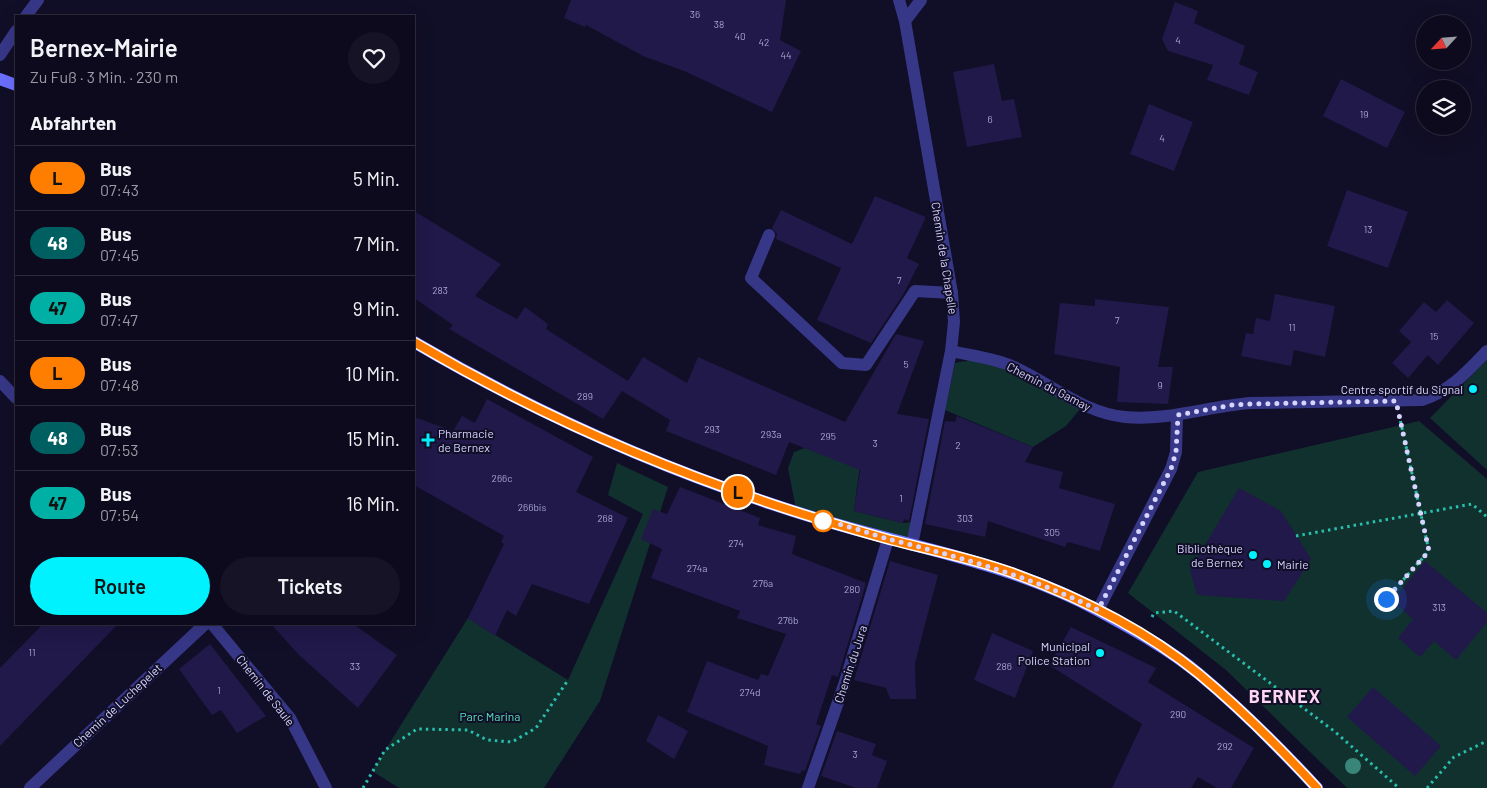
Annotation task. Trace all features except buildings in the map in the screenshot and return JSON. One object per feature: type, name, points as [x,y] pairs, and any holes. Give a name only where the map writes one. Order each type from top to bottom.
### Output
[{"type":"street","points":[[27,15],[38,0]]},
{"type":"street","name":"Chemin de la Chapelle","points":[[899,0],[905,21],[952,293],[954,322],[951,351],[912,545]]},
{"type":"street","points":[[905,21],[921,0]]},
{"type":"street","points":[[0,55],[15,32]]},
{"type":"street","points":[[0,79],[15,85]]},
{"type":"street","points":[[769,235],[751,278],[842,364],[866,366],[915,291],[952,293]]},
{"type":"street","points":[[415,343],[526,403],[623,448],[764,502],[1008,572],[1098,610],[1141,634],[1198,673],[1256,725],[1317,788]]},
{"type":"street","name":"Chemin du Gamay","points":[[951,351],[1001,361],[1070,398],[1108,413],[1125,417],[1178,415],[1232,405],[1422,400],[1437,395],[1452,386],[1487,351]]},
{"type":"street","points":[[0,381],[15,397]]},
{"type":"street","points":[[1098,610],[1171,469],[1176,452],[1178,415]]},
{"type":"street","name":"Chemin du Jura","points":[[808,788],[844,686],[888,539]]},
{"type":"street","name":"Chemin de Luchepelet","points":[[30,788],[203,625]]},
{"type":"street","name":"Chemin de Saule","points":[[213,625],[290,718],[326,788]]},
{"type":"path","points":[[1386,599],[1429,551],[1396,401]]},
{"type":"path","points":[[1296,536],[1472,504],[1487,517]]},
{"type":"path","points":[[1141,634],[1154,613],[1174,611],[1334,732],[1399,788]]},
{"type":"path","points":[[363,788],[385,750],[417,729],[468,730],[487,740],[512,742],[536,728],[568,680]]},
{"type":"path","points":[[1427,788],[1454,757],[1487,742]]},
{"type":"green space","points":[[972,360],[1019,373],[1080,409],[1066,426],[1033,447],[945,410],[955,363]]},
{"type":"green space","name":"Centre sportif du Signal","points":[[1487,360],[1487,470],[1430,418]]},
{"type":"green space","points":[[1419,421],[1487,479],[1487,788],[1347,788],[1226,670],[1128,593],[1198,472]]},
{"type":"green space","points":[[805,448],[860,464],[854,511],[903,523],[914,522],[909,541],[796,509],[788,468],[794,452]]},
{"type":"green space","name":"Parc Marina","points":[[617,463],[668,487],[600,701],[544,788],[399,788],[372,771],[468,618],[568,680],[643,514],[608,495]]},
{"type":"bus line","name":"L","points":[[415,343],[534,407],[664,465],[823,520],[888,539],[954,555],[1008,572],[1072,597],[1141,634],[1198,673],[1256,725],[1317,788]]},
{"type":"place","name":"Centre sportif du Signal","points":[[1473,389]]},
{"type":"place","name":"Pharmacie de Bernex","points":[[428,440]]},
{"type":"place","name":"Bibliothèque de Bernex","points":[[1253,555]]},
{"type":"place","name":"Mairie","points":[[1267,564]]},
{"type":"place","name":"Municipal Police Station","points":[[1100,653]]},
{"type":"district","name":"BERNEX","points":[[1285,696]]},
{"type":"route","points":[[823,521],[954,555],[1008,572],[1072,597],[1098,610],[1164,486],[1171,469],[1176,452],[1178,415],[1232,405],[1396,401],[1429,551],[1386,599]]}]
